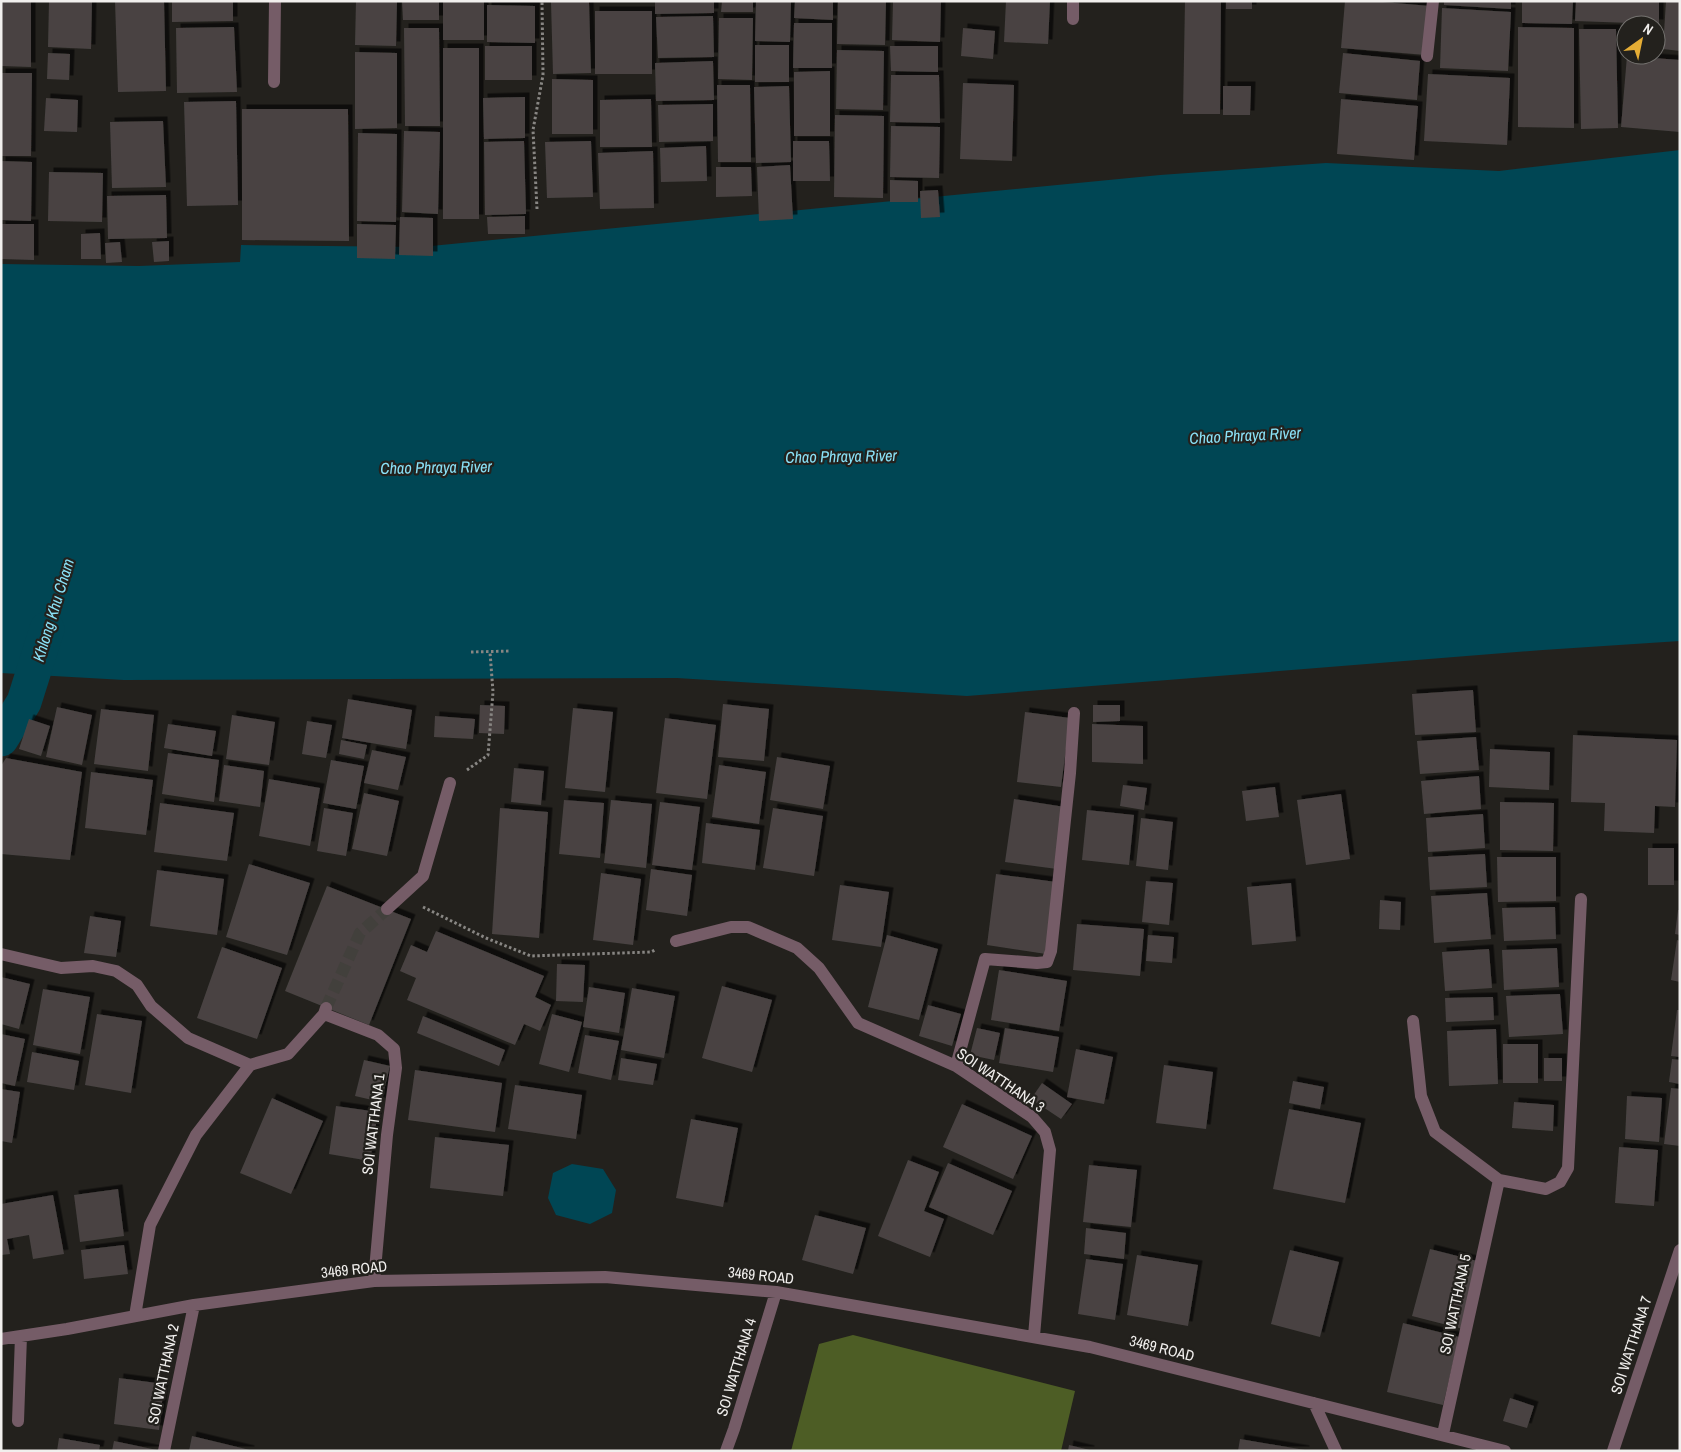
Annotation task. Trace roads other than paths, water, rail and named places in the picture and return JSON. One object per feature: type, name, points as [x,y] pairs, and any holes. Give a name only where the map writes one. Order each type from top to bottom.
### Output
[{"type":"street","points":[[274,1],[274,82]]},
{"type":"street","points":[[1073,1],[1073,19]]},
{"type":"street","points":[[1427,56],[1433,1]]},
{"type":"street","points":[[956,1066],[985,959],[1037,964],[1047,962],[1051,951],[1070,773],[1074,714]]},
{"type":"street","points":[[387,909],[423,876],[450,783]]},
{"type":"street","points":[[1413,1021],[1421,1096],[1435,1132],[1499,1180],[1546,1190],[1560,1182],[1568,1168],[1581,898]]},
{"type":"street","name":"SOI WATTHANA 3","points":[[676,941],[731,927],[748,927],[797,948],[819,968],[858,1022],[956,1066],[1032,1117],[1045,1132],[1050,1150],[1034,1336]]},
{"type":"street","points":[[1,954],[61,968],[93,966],[116,971],[137,985],[151,1006],[188,1038],[250,1065],[196,1134],[150,1225],[135,1316]]},
{"type":"street","name":"SOI WATTHANA 1","points":[[250,1065],[288,1054],[325,1011],[378,1035],[394,1049],[396,1068],[387,1135],[374,1281]]},
{"type":"street","name":"SOI WATTHANA 5","points":[[1443,1434],[1499,1180]]},
{"type":"street","name":"SOI WATTHANA 7","points":[[1613,1451],[1680,1250]]},
{"type":"street","name":"3469 ROAD","points":[[1,1339],[194,1305],[374,1281],[605,1277],[776,1292],[1034,1336],[1090,1347],[1505,1451]]},
{"type":"street","name":"SOI WATTHANA 4","points":[[726,1451],[776,1292]]},
{"type":"street","name":"SOI WATTHANA 2","points":[[164,1451],[194,1305]]},
{"type":"street","points":[[18,1422],[21,1336]]},
{"type":"street","points":[[1314,1402],[1336,1451]]},
{"type":"water","name":"Chao Phraya River","points":[[1680,150],[1680,641],[1543,650],[967,696],[677,678],[124,680],[1,673],[1,264],[139,266],[240,262],[241,245],[421,247],[1160,175],[1326,163],[1499,171]]},
{"type":"water","points":[[572,1164],[603,1169],[616,1190],[612,1213],[590,1224],[556,1215],[548,1198],[553,1173]]},
{"type":"waterway","name":"Khlong Khu Cham","points":[[1,739],[24,702],[47,629]]},
{"type":"tunnel","points":[[326,1008],[360,933],[387,909]]}]
